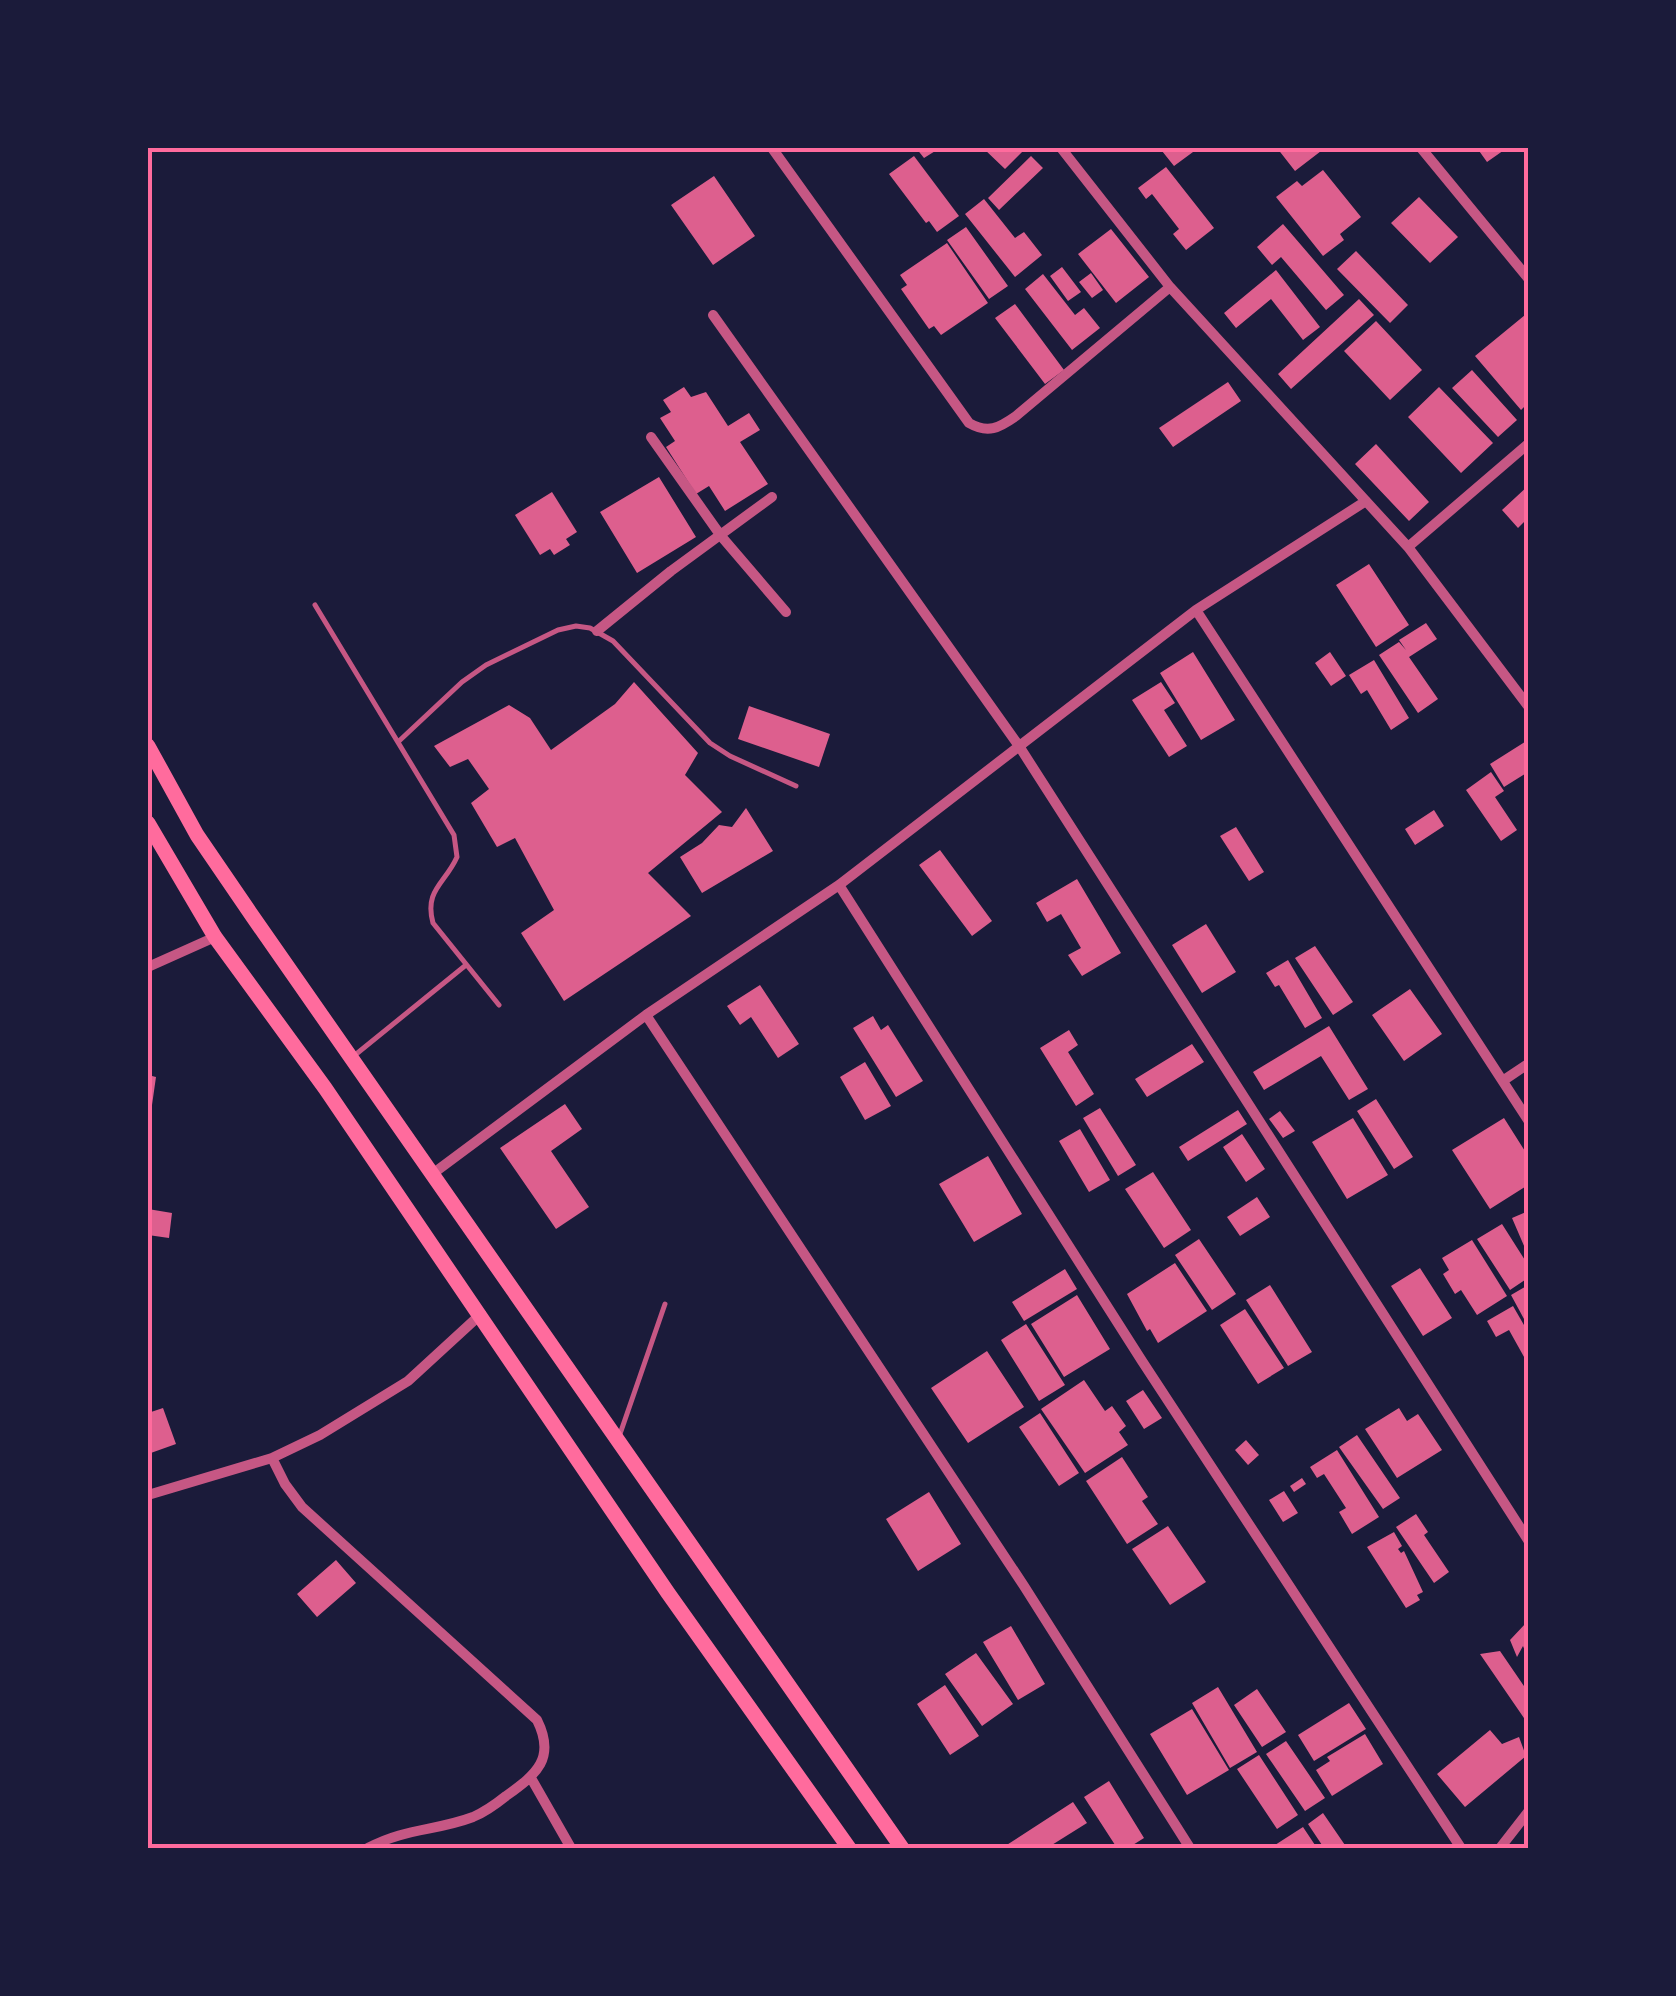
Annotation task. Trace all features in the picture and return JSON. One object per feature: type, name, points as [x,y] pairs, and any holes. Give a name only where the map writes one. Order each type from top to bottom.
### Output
[{"type":"main road","points":[[148,746],[197,835],[902,1848]]},
{"type":"main road","points":[[148,823],[215,937],[325,1088],[668,1593],[849,1848]]},
{"type":"street","points":[[772,148],[969,423],[979,428],[998,428],[1016,416],[1170,287]]},
{"type":"street","points":[[1060,148],[1170,287],[1408,547],[1528,706]]},
{"type":"street","points":[[1421,148],[1528,278]]},
{"type":"street","points":[[714,315],[1019,746],[1528,1540]]},
{"type":"street","points":[[650,437],[721,536],[786,612]]},
{"type":"street","points":[[1408,547],[1528,444]]},
{"type":"street","points":[[597,631],[670,571],[772,497]]},
{"type":"street","points":[[431,1175],[646,1015],[840,885],[1196,610],[1366,501]]},
{"type":"street","points":[[1196,610],[1528,1120]]},
{"type":"street","points":[[840,885],[1142,1361],[1461,1848]]},
{"type":"street","points":[[148,967],[215,937]]},
{"type":"street","points":[[646,1015],[1024,1586],[1190,1848]]},
{"type":"street","points":[[1504,1080],[1528,1064]]},
{"type":"street","points":[[148,1495],[272,1458],[320,1434],[408,1381],[481,1314]]},
{"type":"street","points":[[272,1458],[285,1484],[322,1526],[537,1720],[544,1735],[543,1760],[531,1778],[472,1817],[401,1832],[368,1848]]},
{"type":"street","points":[[531,1778],[570,1848]]},
{"type":"street","points":[[1500,1848],[1528,1812]]},
{"type":"lane","points":[[315,605],[457,846],[451,869],[432,896],[429,907],[433,923],[499,1006]]},
{"type":"lane","points":[[398,742],[462,682],[486,665],[558,630],[576,626],[597,631],[613,641],[720,750],[796,786]]},
{"type":"lane","points":[[352,1057],[466,965]]},
{"type":"lane","points":[[617,1442],[665,1304]]},
{"type":"building","points":[[916,148],[940,148],[924,158]]},
{"type":"building","points":[[983,148],[1026,148],[1005,169]]},
{"type":"building","points":[[1190,148],[1193,152],[1174,166],[1162,151]]},
{"type":"building","points":[[1277,148],[1325,148],[1295,171]]},
{"type":"building","points":[[1477,148],[1507,148],[1487,162]]},
{"type":"building","points":[[914,156],[959,216],[937,232],[889,174]]},
{"type":"building","points":[[1031,156],[1043,168],[999,210],[988,198]]},
{"type":"building","points":[[1166,167],[1214,228],[1186,250],[1173,234],[1179,229],[1152,194],[1146,199],[1138,188]]},
{"type":"building","points":[[1323,170],[1361,217],[1340,234],[1344,240],[1323,256],[1276,197],[1297,181],[1302,186]]},
{"type":"building","points":[[714,176],[755,236],[713,265],[671,205]]},
{"type":"building","points":[[1419,197],[1458,237],[1430,263],[1391,223]]},
{"type":"building","points":[[984,199],[1015,238],[1024,232],[1042,255],[1015,277],[965,214]]},
{"type":"building","points":[[1283,224],[1344,295],[1326,310],[1281,257],[1272,265],[1257,247]]},
{"type":"building","points":[[966,227],[1008,286],[989,299],[947,240]]},
{"type":"building","points":[[1111,229],[1149,277],[1116,303],[1078,254]]},
{"type":"building","points":[[947,243],[988,303],[941,335],[934,326],[929,329],[901,289],[907,285],[900,275]]},
{"type":"building","points":[[1356,251],[1408,305],[1390,323],[1337,269]]},
{"type":"building","points":[[1062,267],[1081,292],[1068,301],[1050,276]]},
{"type":"building","points":[[1276,270],[1320,327],[1303,340],[1271,299],[1236,328],[1224,313]]},
{"type":"building","points":[[1091,273],[1103,290],[1092,298],[1079,282]]},
{"type":"building","points":[[1043,274],[1075,315],[1084,308],[1100,328],[1072,350],[1025,289]]},
{"type":"building","points":[[1359,299],[1374,315],[1291,389],[1278,374]]},
{"type":"building","points":[[1015,304],[1064,370],[1045,384],[995,318]]},
{"type":"building","points":[[1525,315],[1528,403],[1521,410],[1475,356]]},
{"type":"building","points":[[1376,321],[1422,370],[1390,400],[1344,351]]},
{"type":"building","points":[[1472,370],[1517,420],[1498,437],[1452,388]]},
{"type":"building","points":[[1228,382],[1241,401],[1173,447],[1159,428]]},
{"type":"building","points":[[684,387],[691,397],[706,392],[728,426],[749,413],[760,430],[740,442],[768,484],[725,511],[709,486],[696,494],[666,447],[675,441],[660,418],[671,412],[663,400]]},
{"type":"building","points":[[1439,387],[1493,443],[1461,473],[1408,417]]},
{"type":"building","points":[[1376,444],[1429,502],[1409,521],[1355,464]]},
{"type":"building","points":[[659,477],[696,537],[637,573],[600,512]]},
{"type":"building","points":[[1528,486],[1528,523],[1526,520],[1518,528],[1502,510]]},
{"type":"building","points":[[552,492],[577,532],[566,539],[570,545],[554,555],[550,549],[540,555],[515,515]]},
{"type":"building","points":[[1369,564],[1409,625],[1376,647],[1336,585]]},
{"type":"building","points":[[1426,623],[1437,639],[1409,657],[1438,699],[1418,713],[1379,655],[1399,642],[1406,650],[1399,640]]},
{"type":"building","points":[[1193,652],[1235,720],[1201,740],[1160,673]]},
{"type":"building","points":[[1330,652],[1346,676],[1331,686],[1315,663]]},
{"type":"building","points":[[1374,660],[1409,718],[1391,730],[1367,690],[1361,694],[1349,675]]},
{"type":"building","points":[[634,682],[698,753],[685,775],[722,812],[648,873],[691,916],[564,1001],[521,933],[554,910],[515,838],[497,847],[471,803],[489,789],[468,759],[450,767],[434,746],[509,705],[530,718],[551,750],[615,704]]},
{"type":"building","points":[[1161,682],[1175,703],[1164,710],[1187,746],[1169,757],[1132,700]]},
{"type":"building","points":[[749,706],[830,734],[819,767],[738,739]]},
{"type":"building","points":[[1528,740],[1528,772],[1504,787],[1490,764]]},
{"type":"building","points":[[1491,772],[1504,791],[1495,797],[1517,830],[1501,841],[1466,790]]},
{"type":"building","points":[[746,808],[773,851],[702,893],[680,857],[702,843],[719,825],[732,827]]},
{"type":"building","points":[[1434,810],[1444,826],[1415,845],[1405,829]]},
{"type":"building","points":[[1236,827],[1264,872],[1249,881],[1220,836]]},
{"type":"building","points":[[940,850],[992,921],[972,936],[919,865]]},
{"type":"building","points":[[1077,879],[1121,953],[1082,976],[1068,955],[1081,948],[1061,914],[1047,922],[1036,903]]},
{"type":"building","points":[[1206,924],[1236,972],[1202,993],[1172,945]]},
{"type":"building","points":[[1315,946],[1353,1002],[1333,1015],[1295,958]]},
{"type":"building","points":[[1288,960],[1322,1018],[1305,1028],[1279,985],[1275,987],[1266,973]]},
{"type":"building","points":[[760,985],[799,1044],[778,1058],[751,1017],[740,1025],[727,1006]]},
{"type":"building","points":[[1410,989],[1442,1034],[1404,1061],[1372,1015]]},
{"type":"building","points":[[873,1016],[881,1030],[888,1025],[923,1081],[896,1097],[853,1028]]},
{"type":"building","points":[[1329,1026],[1368,1089],[1349,1100],[1321,1056],[1264,1090],[1253,1072]]},
{"type":"building","points":[[1069,1030],[1078,1045],[1068,1052],[1094,1094],[1076,1106],[1040,1048]]},
{"type":"building","points":[[1192,1044],[1204,1062],[1147,1097],[1135,1079]]},
{"type":"building","points":[[865,1062],[891,1106],[865,1120],[840,1077]]},
{"type":"building","points":[[148,1075],[156,1077],[152,1105],[148,1104]]},
{"type":"building","points":[[1376,1099],[1413,1157],[1394,1169],[1357,1111]]},
{"type":"building","points":[[565,1104],[582,1129],[551,1151],[589,1207],[556,1229],[500,1148]]},
{"type":"building","points":[[1100,1108],[1136,1165],[1118,1176],[1083,1118]]},
{"type":"building","points":[[1238,1110],[1247,1124],[1188,1161],[1179,1147]]},
{"type":"building","points":[[1280,1111],[1295,1131],[1283,1138],[1269,1119]]},
{"type":"building","points":[[1353,1118],[1388,1175],[1347,1199],[1312,1142]]},
{"type":"building","points":[[1504,1118],[1528,1156],[1528,1185],[1490,1209],[1452,1150]]},
{"type":"building","points":[[1080,1129],[1110,1180],[1089,1192],[1059,1141]]},
{"type":"building","points":[[1242,1134],[1265,1169],[1246,1182],[1223,1147]]},
{"type":"building","points":[[988,1156],[1022,1214],[974,1242],[939,1184]]},
{"type":"building","points":[[1153,1172],[1191,1230],[1164,1248],[1125,1189]]},
{"type":"building","points":[[1257,1197],[1270,1217],[1240,1236],[1227,1217]]},
{"type":"building","points":[[148,1209],[172,1213],[169,1238],[148,1235]]},
{"type":"building","points":[[1528,1211],[1528,1255],[1512,1218]]},
{"type":"building","points":[[1502,1224],[1528,1265],[1528,1278],[1510,1290],[1477,1239]]},
{"type":"building","points":[[1199,1239],[1236,1294],[1212,1310],[1175,1255]]},
{"type":"building","points":[[1472,1240],[1507,1296],[1477,1315],[1461,1290],[1455,1294],[1443,1274],[1449,1270],[1442,1258]]},
{"type":"building","points":[[1175,1263],[1207,1311],[1158,1343],[1127,1294]]},
{"type":"building","points":[[1420,1268],[1452,1318],[1423,1336],[1391,1286]]},
{"type":"building","points":[[1065,1269],[1077,1289],[1024,1321],[1012,1302]]},
{"type":"building","points":[[1270,1285],[1312,1352],[1288,1366],[1246,1300]]},
{"type":"building","points":[[1528,1285],[1528,1316],[1524,1319],[1511,1295]]},
{"type":"building","points":[[1077,1295],[1110,1349],[1064,1377],[1031,1324]]},
{"type":"building","points":[[1513,1306],[1528,1332],[1528,1364],[1509,1330],[1496,1337],[1487,1321]]},
{"type":"building","points":[[1245,1309],[1284,1368],[1258,1384],[1220,1325]]},
{"type":"building","points":[[1026,1324],[1065,1385],[1039,1401],[1001,1340]]},
{"type":"building","points":[[987,1351],[1024,1407],[968,1443],[931,1388]]},
{"type":"building","points":[[1084,1380],[1105,1411],[1112,1406],[1126,1426],[1119,1432],[1128,1445],[1085,1473],[1041,1409]]},
{"type":"building","points":[[1143,1390],[1162,1418],[1144,1429],[1126,1401]]},
{"type":"building","points":[[163,1408],[176,1444],[148,1454],[148,1413]]},
{"type":"building","points":[[1399,1408],[1407,1421],[1418,1414],[1442,1450],[1397,1478],[1365,1429]]},
{"type":"building","points":[[1040,1413],[1079,1473],[1059,1486],[1019,1427]]},
{"type":"building","points":[[1357,1435],[1400,1498],[1383,1509],[1339,1447]]},
{"type":"building","points":[[1246,1440],[1259,1455],[1248,1465],[1235,1450]]},
{"type":"building","points":[[1337,1450],[1379,1517],[1352,1534],[1339,1512],[1346,1508],[1324,1474],[1317,1478],[1310,1467]]},
{"type":"building","points":[[1122,1457],[1148,1497],[1142,1501],[1158,1524],[1127,1544],[1086,1481]]},
{"type":"building","points":[[1302,1478],[1306,1484],[1294,1492],[1290,1486]]},
{"type":"building","points":[[1284,1491],[1298,1513],[1283,1522],[1269,1500]]},
{"type":"building","points":[[929,1492],[961,1544],[918,1571],[886,1519]]},
{"type":"building","points":[[1416,1514],[1428,1532],[1424,1535],[1449,1572],[1434,1583],[1396,1527]]},
{"type":"building","points":[[1168,1526],[1206,1582],[1170,1605],[1132,1549]]},
{"type":"building","points":[[1394,1532],[1402,1546],[1398,1549],[1404,1551],[1423,1592],[1417,1595],[1420,1600],[1406,1608],[1367,1547]]},
{"type":"building","points":[[336,1560],[356,1583],[317,1617],[297,1594]]},
{"type":"building","points":[[1528,1621],[1528,1658],[1523,1646],[1517,1657],[1510,1640]]},
{"type":"building","points":[[1011,1626],[1045,1684],[1018,1700],[983,1642]]},
{"type":"building","points":[[1500,1651],[1528,1692],[1526,1721],[1480,1654]]},
{"type":"building","points":[[976,1653],[1013,1704],[982,1726],[945,1674]]},
{"type":"building","points":[[945,1685],[979,1736],[950,1755],[917,1704]]},
{"type":"building","points":[[1218,1687],[1257,1752],[1230,1768],[1192,1703]]},
{"type":"building","points":[[1257,1689],[1286,1732],[1262,1747],[1234,1705]]},
{"type":"building","points":[[1349,1703],[1366,1729],[1314,1761],[1298,1735]]},
{"type":"building","points":[[1192,1709],[1229,1770],[1187,1795],[1150,1734]]},
{"type":"building","points":[[1490,1730],[1502,1744],[1519,1737],[1526,1756],[1465,1807],[1437,1774]]},
{"type":"building","points":[[1365,1734],[1383,1764],[1332,1796],[1316,1770],[1330,1761],[1327,1757]]},
{"type":"building","points":[[1286,1741],[1325,1798],[1305,1811],[1266,1754]]},
{"type":"building","points":[[1259,1755],[1298,1815],[1277,1829],[1237,1769]]},
{"type":"building","points":[[1109,1781],[1144,1838],[1128,1848],[1117,1848],[1084,1797]]},
{"type":"building","points":[[1073,1802],[1087,1823],[1047,1848],[1002,1848]]},
{"type":"building","points":[[1323,1813],[1347,1848],[1324,1848],[1308,1824]]},
{"type":"building","points":[[1303,1827],[1317,1848],[1277,1848],[1275,1845]]}]
